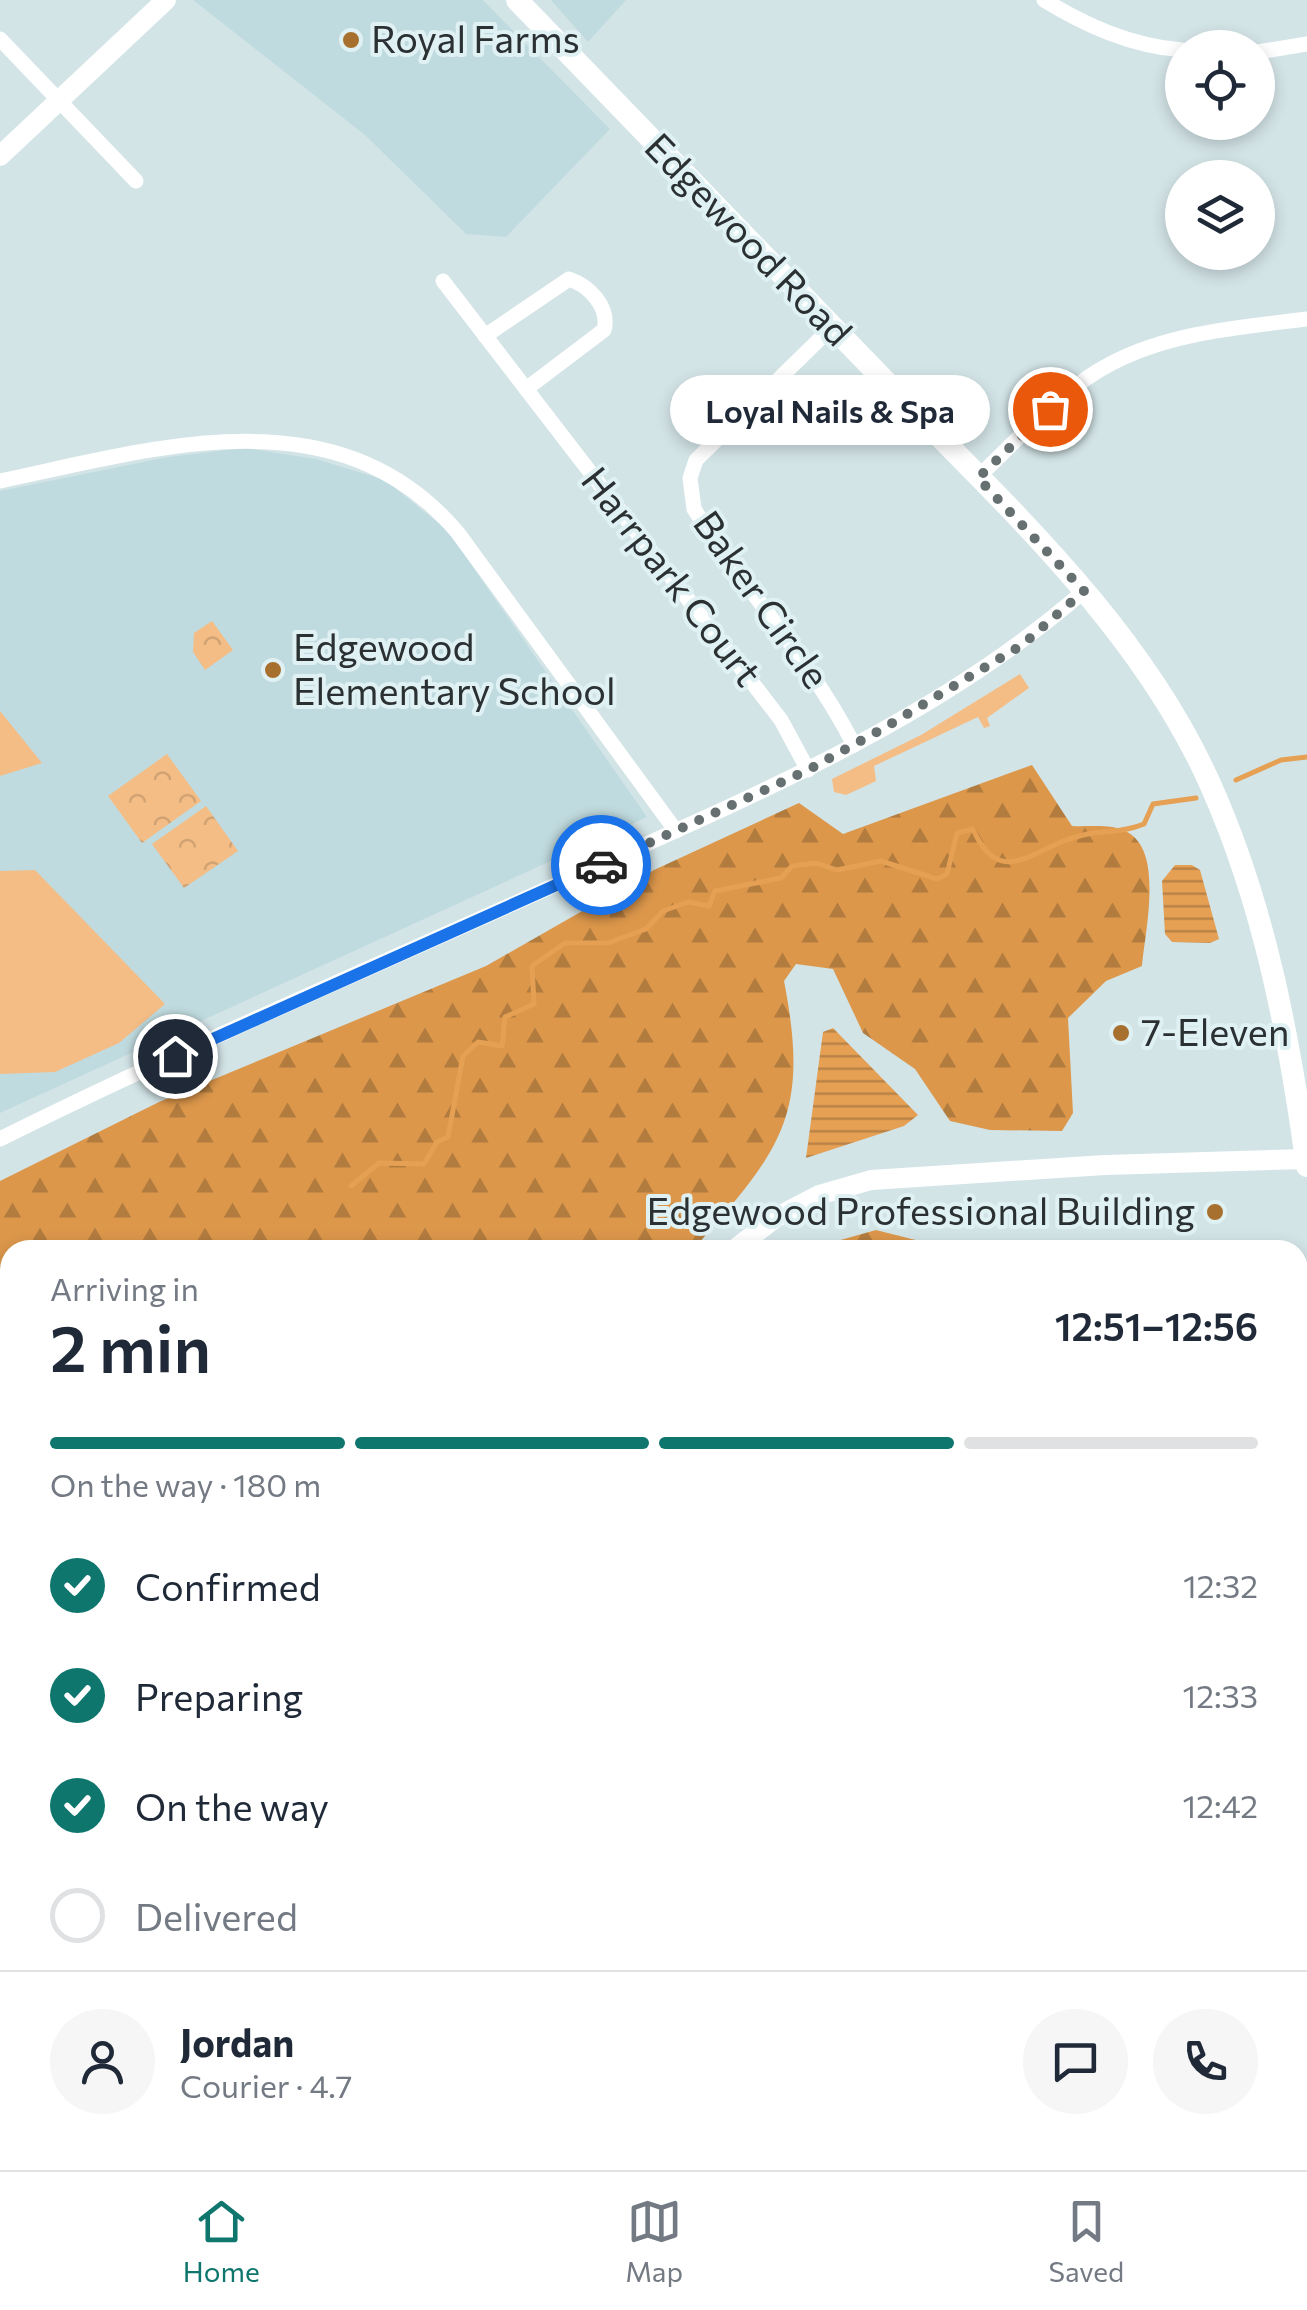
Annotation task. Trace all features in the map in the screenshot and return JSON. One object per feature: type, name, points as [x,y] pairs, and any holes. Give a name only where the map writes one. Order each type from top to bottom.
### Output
[{"type":"main road","name":"Edgewood Road","points":[[517,0],[1084,591],[1171,711],[1211,784],[1249,885],[1280,996],[1307,1162]]},
{"type":"main road","points":[[1288,1045],[1307,1092]]},
{"type":"street","points":[[0,156],[166,0]]},
{"type":"street","points":[[1044,0],[1078,20],[1132,42],[1165,47]]},
{"type":"street","points":[[0,39],[136,181]]},
{"type":"street","points":[[1275,49],[1307,44]]},
{"type":"street","points":[[485,336],[569,279],[580,282],[602,306],[607,317],[604,330],[526,389]]},
{"type":"street","name":"Harrpark Court","points":[[443,281],[781,720],[808,770]]},
{"type":"street","points":[[978,478],[1050,409],[1112,362],[1200,334],[1307,319]]},
{"type":"street","name":"Baker Circle","points":[[832,326],[696,460],[690,494],[694,509],[754,600],[830,698],[854,745]]},
{"type":"street","points":[[0,481],[209,440],[324,449],[400,480],[432,502],[458,533],[676,831]]},
{"type":"street","points":[[0,1139],[808,770],[977,675],[1022,645],[1084,591]]},
{"type":"street","points":[[747,1240],[775,1218],[819,1195],[885,1178],[1307,1162]]},
{"type":"shaded area","points":[[193,0],[483,0],[610,129],[506,237],[466,234],[365,135]]},
{"type":"shaded area","points":[[551,0],[626,0],[588,42]]},
{"type":"shaded area","name":"Edgewood Elementary School","points":[[245,448],[316,459],[385,480],[447,530],[647,817],[0,1113],[0,491],[168,457]]},
{"type":"shaded area","points":[[1175,865],[1192,865],[1200,870],[1219,939],[1210,943],[1172,942],[1165,934],[1162,881]]},
{"type":"shaded area","points":[[833,1028],[918,1115],[904,1126],[806,1158],[823,1032]]},
{"type":"green space","points":[[212,621],[233,650],[205,670],[193,652],[194,633]]},
{"type":"green space","points":[[1020,674],[1029,688],[987,718],[990,726],[984,728],[978,717],[874,766],[876,781],[846,795],[834,792],[832,779],[921,735]]},
{"type":"green space","points":[[0,711],[42,763],[0,776]]},
{"type":"green space","points":[[167,754],[201,801],[142,843],[108,796]]},
{"type":"green space","points":[[1032,765],[1072,826],[1121,829],[1138,842],[1145,856],[1150,893],[1142,966],[1106,981],[1068,1018],[1073,1113],[1062,1131],[990,1130],[950,1121],[915,1069],[863,1033],[833,969],[796,964],[784,981],[793,1067],[790,1100],[781,1129],[748,1185],[701,1240],[0,1240],[0,1181],[159,1102],[486,966],[654,870],[799,803],[843,834]]},
{"type":"green space","points":[[206,806],[238,851],[184,888],[152,844]]},
{"type":"green space","points":[[35,870],[165,1004],[119,1043],[55,1072],[0,1074],[0,871]]},
{"type":"green space","points":[[876,1230],[915,1240],[840,1240]]},
{"type":"waterway","points":[[1236,780],[1281,760],[1307,757]]},
{"type":"waterway","points":[[351,1186],[379,1163],[424,1164],[437,1142],[448,1137],[463,1056],[478,1042],[502,1046],[505,1017],[534,1004],[532,966],[565,943],[608,943],[646,929],[663,911],[688,902],[709,906],[715,891],[781,878],[792,866],[816,863],[837,870],[881,861],[937,879],[947,874],[957,833],[973,829],[984,848],[1007,862],[1083,835],[1144,824],[1153,804],[1196,798]]},
{"type":"way so far","points":[[601,865],[808,770],[884,728],[1022,645],[1084,591],[978,478],[1050,409]]},
{"type":"place","name":"Royal Farms","points":[[351,40]]},
{"type":"place","name":"Loyal Nails & Spa","points":[[1050,409]]},
{"type":"place","name":"Edgewood Elementary School","points":[[273,670]]},
{"type":"place","name":"7-Eleven","points":[[1121,1033]]},
{"type":"place","name":"Edgewood Professional Building","points":[[1215,1212]]},
{"type":"route","points":[[175,1056],[601,865]]}]
